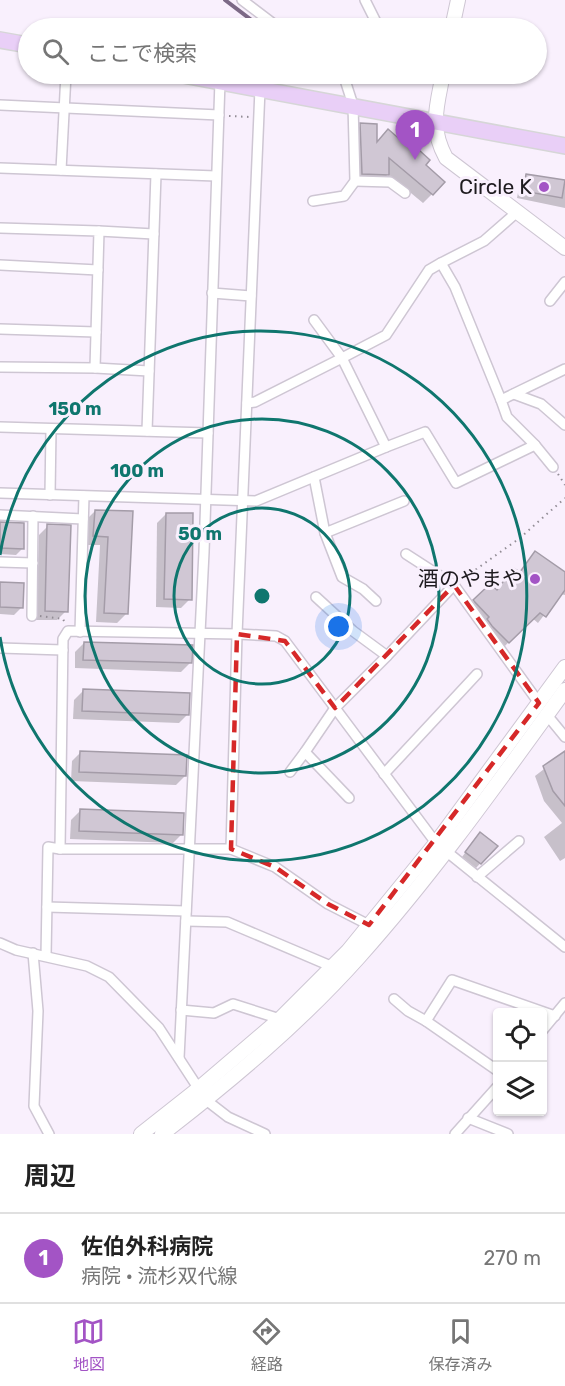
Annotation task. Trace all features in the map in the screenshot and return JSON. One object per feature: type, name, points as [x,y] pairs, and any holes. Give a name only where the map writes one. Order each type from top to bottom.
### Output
[{"type":"main road","points":[[0,40],[18,43]]},
{"type":"main road","points":[[235,84],[565,146]]},
{"type":"street","points":[[242,0],[266,18]]},
{"type":"street","points":[[454,18],[458,0]]},
{"type":"street","points":[[367,1],[375,18]]},
{"type":"street","points":[[61,170],[65,84]]},
{"type":"street","points":[[179,1058],[206,500],[220,84]]},
{"type":"street","points":[[313,201],[344,196],[355,181],[353,105],[346,84]]},
{"type":"street","points":[[441,84],[435,120],[437,141],[446,158],[565,248]]},
{"type":"street","points":[[231,849],[237,634],[260,89]]},
{"type":"street","points":[[0,105],[219,115]]},
{"type":"street","points":[[0,168],[216,176]]},
{"type":"street","points":[[147,432],[156,174]]},
{"type":"street","points":[[355,181],[390,182],[405,193]]},
{"type":"street","points":[[247,403],[255,402],[387,335],[429,270],[484,241],[517,212]]},
{"type":"street","points":[[0,228],[154,234]]},
{"type":"street","points":[[95,368],[99,231]]},
{"type":"street","points":[[441,263],[455,287],[507,417],[553,467]]},
{"type":"street","points":[[0,265],[98,270]]},
{"type":"street","points":[[550,302],[565,282]]},
{"type":"street","points":[[212,293],[251,296]]},
{"type":"street","points":[[314,320],[342,358],[386,447]]},
{"type":"street","points":[[0,328],[96,332]]},
{"type":"street","points":[[0,367],[149,371]]},
{"type":"street","points":[[501,400],[565,369]]},
{"type":"street","points":[[514,394],[541,404],[565,425]]},
{"type":"street","points":[[0,427],[208,433]]},
{"type":"street","points":[[50,495],[51,429]]},
{"type":"street","points":[[0,493],[256,501],[425,432],[456,483],[535,445]]},
{"type":"street","points":[[314,477],[325,533],[342,577],[363,589],[376,601]]},
{"type":"street","points":[[80,632],[84,496]]},
{"type":"street","points":[[325,533],[404,501]]},
{"type":"street","points":[[0,515],[83,519]]},
{"type":"street","points":[[32,616],[33,516]]},
{"type":"street","points":[[406,554],[454,585],[565,737]]},
{"type":"street","points":[[0,562],[33,563]]},
{"type":"street","points":[[290,772],[335,708],[454,585]]},
{"type":"street","points":[[316,597],[353,632],[387,656]]},
{"type":"street","points":[[60,849],[63,639],[68,630],[276,636],[285,641],[441,848],[565,947]]},
{"type":"street","points":[[0,648],[63,650]]},
{"type":"street","points":[[141,1134],[202,1095],[316,1003],[359,957],[543,709],[565,667]]},
{"type":"street","points":[[384,774],[477,674]]},
{"type":"street","points":[[543,709],[565,690]]},
{"type":"street","points":[[305,752],[349,798]]},
{"type":"street","points":[[477,877],[519,841]]},
{"type":"street","points":[[46,956],[48,847],[60,849],[231,849],[275,867],[328,904],[369,925]]},
{"type":"street","points":[[162,1134],[333,967],[441,848]]},
{"type":"street","points":[[47,907],[186,916],[227,922],[333,967]]},
{"type":"street","points":[[0,943],[87,966],[110,977],[159,1028],[202,1095],[228,1117],[265,1134]]},
{"type":"street","points":[[33,953],[38,1011],[34,1106],[49,1134]]},
{"type":"street","points":[[426,1020],[452,980],[555,1016]]},
{"type":"street","points":[[394,999],[408,1011],[426,1020],[493,1067]]},
{"type":"street","points":[[182,1010],[214,1013],[233,1004],[280,1018]]},
{"type":"street","points":[[547,1026],[564,1006]]},
{"type":"street","points":[[455,1134],[493,1091]]},
{"type":"street","points":[[468,1118],[508,1134]]},
{"type":"path","points":[[219,115],[259,118]]},
{"type":"path","points":[[454,585],[520,538],[565,498]]},
{"type":"path","points":[[32,616],[63,619],[68,630]]},
{"type":"highlighted area","points":[[454,585],[539,703],[369,925],[328,904],[275,867],[231,849],[237,634],[285,641],[335,708]]},
{"type":"building","points":[[360,123],[377,124],[377,142],[388,129],[404,143],[407,139],[430,160],[426,165],[445,182],[433,195],[389,158],[389,175],[362,174]]},
{"type":"building","name":"Circle K","points":[[526,174],[565,180],[562,198],[523,191]]},
{"type":"building","points":[[95,510],[133,511],[128,614],[104,613],[108,537],[93,536]]},
{"type":"building","points":[[166,513],[193,513],[192,600],[164,599]]},
{"type":"building","points":[[0,522],[24,523],[24,549],[0,548]]},
{"type":"building","points":[[47,524],[71,525],[68,612],[45,611]]},
{"type":"building","points":[[535,551],[565,572],[565,590],[546,617],[540,613],[509,643],[492,626],[487,619],[489,617],[473,600],[490,584],[497,590],[513,568],[520,572]]},
{"type":"building","points":[[0,582],[24,583],[23,608],[0,607]]},
{"type":"building","points":[[84,642],[193,645],[192,663],[83,660]]},
{"type":"building","points":[[83,689],[190,693],[189,715],[82,711]]},
{"type":"building","points":[[80,751],[187,755],[186,776],[79,772]]},
{"type":"building","points":[[565,751],[565,806],[553,791],[543,766]]},
{"type":"building","points":[[80,809],[184,813],[183,835],[79,831]]},
{"type":"building","points":[[480,832],[498,846],[481,864],[465,852]]},
{"type":"waterway","points":[[225,0],[249,18]]},
{"type":"place","name":"佐伯外科病院","points":[[415,160]]},
{"type":"place","name":"Circle K","points":[[544,187]]},
{"type":"place","name":"酒のやまや","points":[[535,579]]}]
